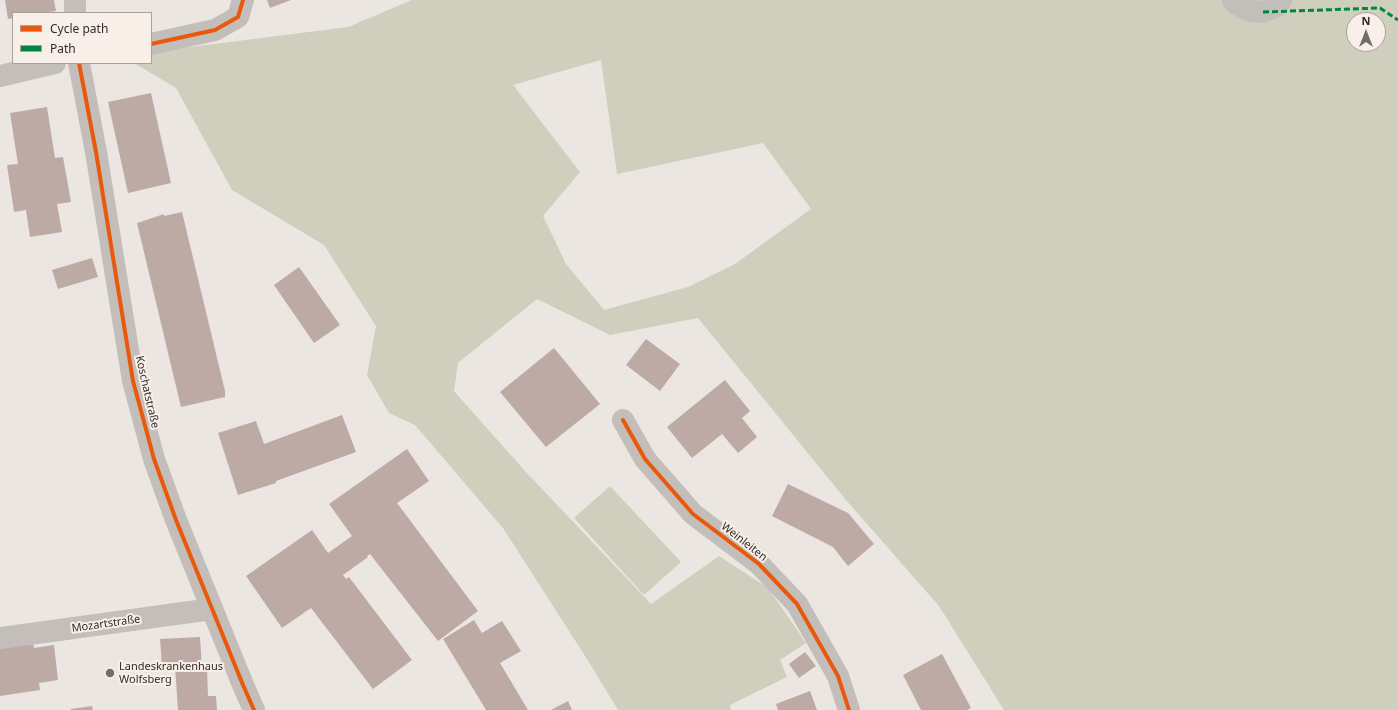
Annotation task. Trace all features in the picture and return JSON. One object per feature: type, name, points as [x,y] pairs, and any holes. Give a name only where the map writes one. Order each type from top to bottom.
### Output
[{"type":"street","points":[[75,0],[76,12]]},
{"type":"street","points":[[152,44],[215,30],[238,17],[243,0]]},
{"type":"street","points":[[1233,0],[1236,4],[1250,11],[1263,12],[1277,6],[1281,0]]},
{"type":"street","points":[[0,76],[52,64]]},
{"type":"street","name":"Koschatstraße","points":[[79,64],[96,152],[133,381],[154,459],[176,520],[254,710]]},
{"type":"street","name":"Weinleiten","points":[[623,420],[645,459],[693,514],[759,564],[797,604],[838,676],[849,710]]},
{"type":"street","name":"Mozartstraße","points":[[0,638],[212,609]]},
{"type":"green space","points":[[412,0],[1398,0],[1398,710],[1004,710],[939,606],[846,500],[698,318],[610,335],[537,299],[458,363],[454,391],[525,471],[651,604],[719,556],[768,588],[806,643],[780,660],[787,677],[730,705],[731,710],[618,710],[503,528],[415,425],[389,413],[367,375],[376,326],[324,245],[232,190],[176,88],[136,64],[152,64],[152,52],[348,27]],"holes":[[[601,60],[617,174],[763,143],[811,209],[735,264],[688,287],[604,310],[566,264],[543,216],[580,172],[513,85]]]},
{"type":"green space","points":[[610,486],[681,562],[644,595],[574,518]]},
{"type":"building","points":[[5,0],[54,0],[56,11],[12,12],[12,18],[8,19]]},
{"type":"building","points":[[267,0],[291,0],[270,8]]},
{"type":"building","points":[[151,93],[171,183],[128,193],[108,102]]},
{"type":"building","points":[[47,107],[55,158],[63,157],[71,202],[57,204],[62,232],[30,237],[26,210],[14,212],[7,165],[18,164],[10,113]]},
{"type":"building","points":[[182,212],[225,391],[225,397],[181,407],[137,223],[164,214],[164,216]]},
{"type":"building","points":[[92,258],[98,277],[58,289],[52,270]]},
{"type":"building","points":[[299,267],[340,325],[314,343],[274,285]]},
{"type":"building","points":[[646,339],[680,364],[660,391],[626,365]]},
{"type":"building","points":[[554,348],[600,404],[546,447],[500,392]]},
{"type":"building","points":[[725,380],[750,411],[742,418],[757,437],[738,453],[722,434],[692,458],[667,427]]},
{"type":"building","points":[[342,415],[356,452],[276,481],[276,483],[238,495],[218,433],[256,421],[264,444]]},
{"type":"building","points":[[407,449],[429,481],[397,503],[478,611],[438,641],[370,554],[367,556],[368,557],[343,575],[346,579],[349,577],[412,660],[373,689],[311,608],[282,628],[246,576],[312,530],[328,553],[352,536],[329,504]]},
{"type":"building","points":[[788,484],[848,513],[874,544],[848,566],[833,547],[772,516]]},
{"type":"building","points":[[474,620],[482,633],[502,621],[521,651],[500,663],[528,710],[486,710],[443,639]]},
{"type":"building","points":[[200,637],[202,669],[207,669],[208,696],[216,696],[217,710],[178,710],[175,666],[162,667],[160,639]]},
{"type":"building","points":[[33,643],[34,648],[54,645],[58,680],[39,683],[40,690],[0,696],[0,648]]},
{"type":"building","points":[[805,652],[816,666],[799,678],[789,664]]},
{"type":"building","points":[[942,654],[971,708],[967,710],[921,710],[903,675]]},
{"type":"building","points":[[810,691],[817,710],[778,710],[776,704]]},
{"type":"building","points":[[568,701],[572,710],[551,710]]},
{"type":"building","points":[[92,706],[93,710],[71,710],[71,709]]},
{"type":"marked path","points":[[1263,12],[1380,8],[1398,20]]},
{"type":"cycle path","points":[[152,44],[215,30],[238,17],[243,0]]},
{"type":"cycle path","points":[[79,64],[96,152],[133,381],[154,459],[176,520],[254,710]]},
{"type":"cycle path","points":[[623,420],[645,459],[693,514],[759,564],[797,604],[838,676],[849,710]]},
{"type":"place","name":"Landeskrankenhaus Wolfsberg","points":[[110,673]]}]
